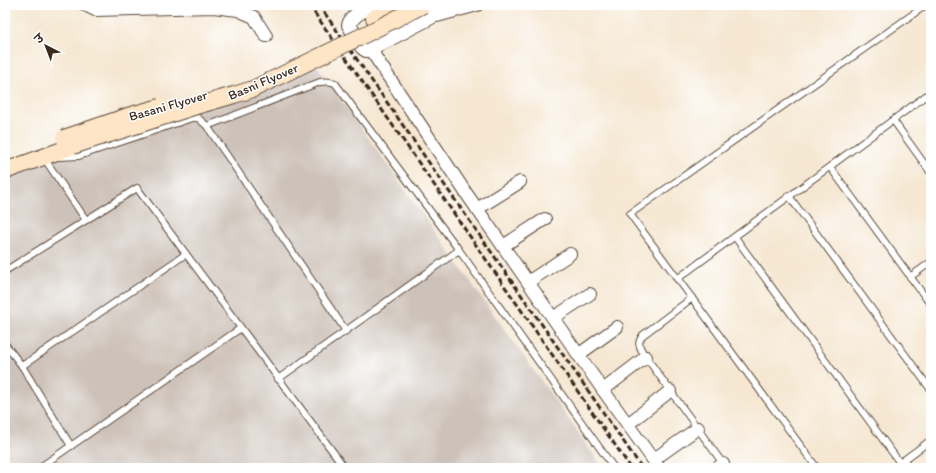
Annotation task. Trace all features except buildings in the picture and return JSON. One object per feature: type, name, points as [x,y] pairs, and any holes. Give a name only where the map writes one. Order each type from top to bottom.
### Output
[{"type":"main road","name":"Basani Flyover","points":[[5,171],[44,157],[68,142],[128,116],[233,87],[253,79],[400,5]]},
{"type":"main road","name":"Basni Flyover","points":[[68,142],[253,89],[366,34],[427,11]]},
{"type":"main road","points":[[5,159],[68,142]]},
{"type":"street","points":[[85,5],[95,10],[212,6],[238,10],[254,17],[266,36]]},
{"type":"street","points":[[374,5],[355,15],[350,20],[349,25],[362,47],[366,50],[370,49],[427,11],[450,5]]},
{"type":"street","points":[[427,11],[477,5]]},
{"type":"street","points":[[370,49],[477,209],[578,355],[656,464],[698,428]]},
{"type":"street","points":[[477,209],[520,182]]},
{"type":"street","points":[[503,246],[545,218]]},
{"type":"street","points":[[528,282],[570,254]]},
{"type":"street","points":[[553,318],[590,294]]},
{"type":"street","points":[[578,355],[617,327]]},
{"type":"street","points":[[603,390],[646,357]]},
{"type":"street","points":[[628,424],[670,391]]},
{"type":"lane","points":[[817,468],[630,214],[926,5]]},
{"type":"lane","points":[[207,126],[320,82],[325,81],[335,83],[459,250],[614,468]]},
{"type":"lane","points":[[677,278],[931,92]]},
{"type":"lane","points":[[44,157],[79,156],[192,118],[198,118],[207,126],[346,331]]},
{"type":"lane","points":[[893,120],[931,173]]},
{"type":"lane","points":[[44,157],[86,220]]},
{"type":"lane","points":[[830,167],[931,305]]},
{"type":"lane","points":[[5,271],[137,188],[344,468]]},
{"type":"lane","points":[[789,196],[931,390]]},
{"type":"lane","points":[[734,236],[900,463]]},
{"type":"lane","points":[[278,379],[459,250]]},
{"type":"lane","points":[[22,366],[186,254]]},
{"type":"lane","points":[[910,277],[931,262]]},
{"type":"lane","points":[[692,298],[643,335],[639,340],[639,345],[670,391],[698,428],[722,467]]},
{"type":"lane","points":[[39,468],[241,328]]},
{"type":"lane","points":[[5,344],[22,366],[71,446]]},
{"type":"lane","points":[[893,468],[931,440]]},
{"type":"shaded area","points":[[313,60],[603,468],[5,468],[5,168]]},
{"type":"railway","points":[[309,5],[631,468]]},
{"type":"railway","points":[[319,5],[642,468]]}]
